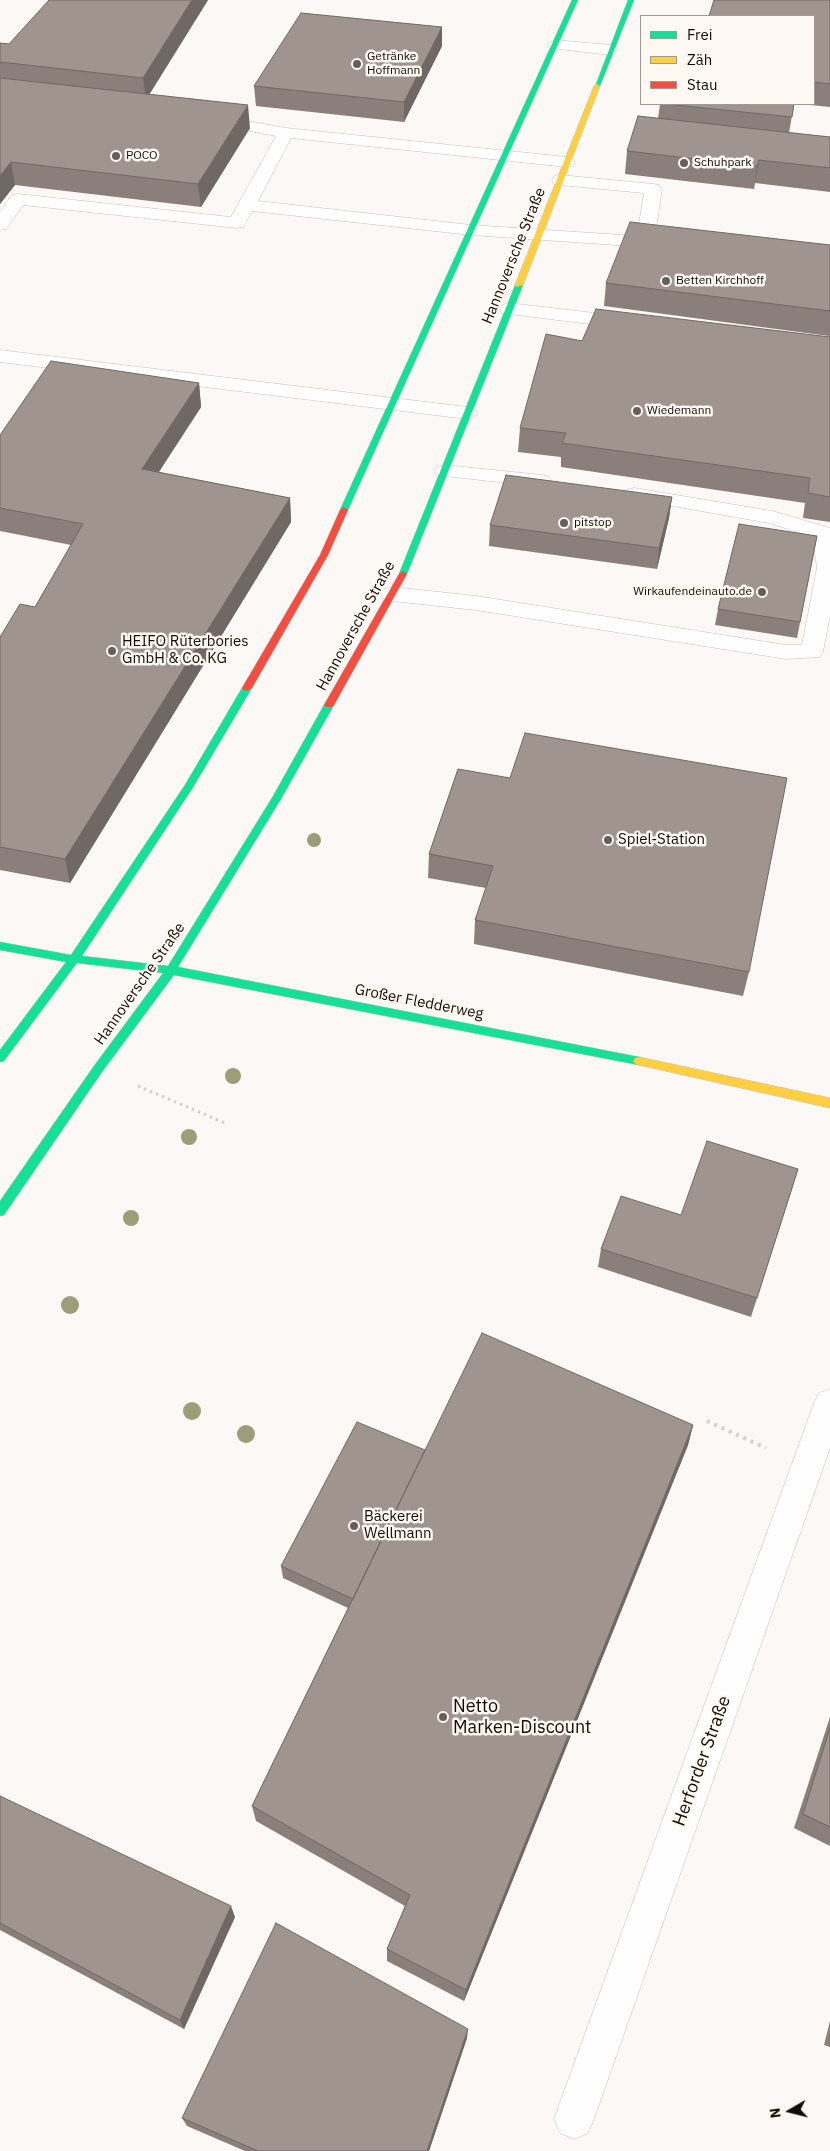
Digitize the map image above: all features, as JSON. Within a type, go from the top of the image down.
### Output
[{"type":"main road","points":[[0,1058],[74,959],[189,787],[324,555],[574,0]]},
{"type":"main road","name":"Hannoversche Straße","points":[[0,1211],[98,1069],[171,970],[276,799],[402,575],[541,234],[567,162],[632,0]]},
{"type":"main road","name":"Großer Fledderweg","points":[[0,946],[74,959],[171,970],[564,1045],[830,1103]]},
{"type":"street","points":[[555,45],[611,50]]},
{"type":"street","points":[[202,118],[286,133],[567,162]]},
{"type":"street","points":[[0,225],[18,199],[237,223],[286,133]]},
{"type":"street","points":[[247,205],[471,230],[644,242],[653,189],[560,180]]},
{"type":"street","points":[[509,309],[645,325]]},
{"type":"street","points":[[0,356],[467,413]]},
{"type":"street","points":[[444,470],[558,482]]},
{"type":"street","points":[[392,594],[476,602],[786,652],[812,652],[828,568],[822,533],[772,517],[616,490]]},
{"type":"street","name":"Herforder Straße","points":[[574,2119],[830,1402]]},
{"type":"path","points":[[98,1069],[225,1123]]},
{"type":"path","points":[[707,1421],[808,1466]]},
{"type":"building","points":[[49,0],[192,0],[143,78],[0,62],[0,43],[9,44]]},
{"type":"building","points":[[714,0],[830,0],[830,84],[815,82],[815,15],[709,15]]},
{"type":"building","name":"Getränke Hoffmann","points":[[301,13],[442,27],[404,102],[254,86]]},
{"type":"building","name":"POCO","points":[[0,78],[248,105],[198,184],[11,162],[0,176]]},
{"type":"building","points":[[675,105],[794,105],[792,117]]},
{"type":"building","points":[[638,116],[830,137],[830,168],[759,160],[757,166],[627,151]]},
{"type":"building","points":[[630,222],[830,245],[830,311],[606,283]]},
{"type":"building","points":[[596,309],[830,337],[830,497],[808,493],[810,478],[562,443],[566,433],[520,428],[546,334],[582,341]]},
{"type":"building","name":"HEIFO Rüterbories GmbH & Co. KG","points":[[51,361],[199,383],[142,469],[290,498],[65,859],[0,847],[0,637],[20,604],[35,607],[83,524],[0,508],[0,435]]},
{"type":"building","points":[[506,475],[672,497],[659,548],[490,525]]},
{"type":"building","points":[[739,524],[817,536],[800,622],[718,609]]},
{"type":"building","name":"Spiel-Station","points":[[525,733],[787,778],[749,972],[475,920],[493,866],[429,854],[458,769],[510,778]]},
{"type":"building","points":[[707,1141],[798,1169],[757,1298],[601,1249],[621,1196],[681,1215]]},
{"type":"building","name":"Netto Marken-Discount","points":[[482,1333],[693,1425],[466,1990],[387,1949],[410,1895],[252,1806]]},
{"type":"building","name":"Bäckerei Wellmann","points":[[357,1422],[425,1450],[353,1599],[281,1566]]},
{"type":"building","points":[[830,1728],[830,1827],[803,1814]]},
{"type":"building","points":[[0,1796],[231,1906],[180,2020],[0,1923]]},
{"type":"building","points":[[276,1923],[468,2029],[427,2151],[258,2151],[182,2118]]},
{"type":"traffic: fast","points":[[344,510],[575,0]]},
{"type":"traffic: fast","points":[[597,86],[631,0]]},
{"type":"traffic: fast","points":[[403,574],[519,285]]},
{"type":"traffic: fast","points":[[0,1058],[74,959],[189,787],[247,688]]},
{"type":"traffic: fast","points":[[0,1211],[98,1069],[171,970],[276,799],[329,705]]},
{"type":"traffic: fast","points":[[0,946],[74,959],[171,970],[639,1061]]},
{"type":"traffic: slow","points":[[519,285],[597,86]]},
{"type":"traffic: slow","points":[[639,1061],[830,1103]]},
{"type":"traffic: jam","points":[[247,688],[324,555],[344,510]]},
{"type":"traffic: jam","points":[[329,705],[403,574]]},
{"type":"place","name":"Getränke Hoffmann","points":[[357,64]]},
{"type":"place","name":"POCO","points":[[116,156]]},
{"type":"place","name":"Schuhpark","points":[[684,163]]},
{"type":"place","name":"Betten Kirchhoff","points":[[666,281]]},
{"type":"place","name":"Wiedemann","points":[[637,411]]},
{"type":"place","name":"pitstop","points":[[564,523]]},
{"type":"place","name":"Wirkaufendeinauto.de","points":[[762,592]]},
{"type":"place","name":"HEIFO Rüterbories GmbH & Co. KG","points":[[112,651]]},
{"type":"place","name":"Spiel-Station","points":[[608,840]]},
{"type":"place","name":"Bäckerei Wellmann","points":[[354,1526]]},
{"type":"place","name":"Netto Marken-Discount","points":[[443,1717]]}]
